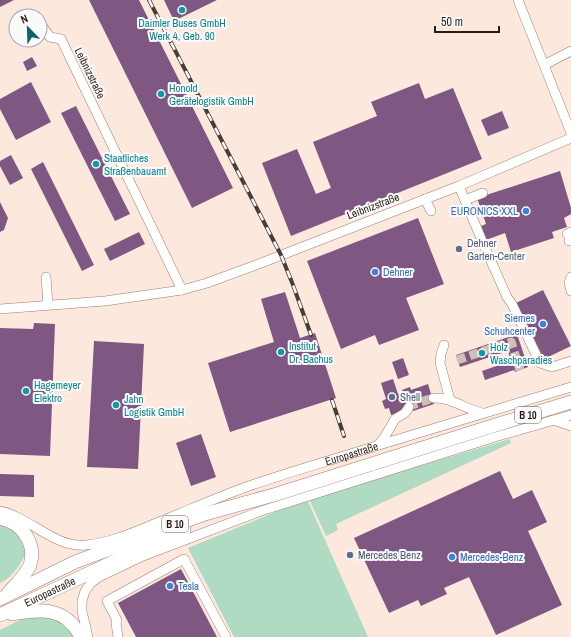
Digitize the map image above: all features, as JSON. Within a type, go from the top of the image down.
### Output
[{"type":"highway","name":"Europastraße","points":[[2,598],[75,562],[206,514],[277,494],[571,402]]},
{"type":"highway","name":"Europastraße","points":[[0,615],[160,540],[277,494]]},
{"type":"highway","points":[[0,518],[7,519],[20,526],[26,535],[32,554],[30,565],[25,574],[2,598]]},
{"type":"highway","name":"B 10","points":[[75,562],[136,531]]},
{"type":"highway","points":[[70,582],[144,556]]},
{"type":"highway","points":[[0,615],[44,610],[56,613],[68,620],[76,628],[81,637]]},
{"type":"street","points":[[518,0],[571,133]]},
{"type":"street","name":"Leibnizstraße","points":[[48,34],[50,37],[61,39],[182,290]]},
{"type":"street","points":[[544,64],[571,51]]},
{"type":"street","name":"Leibnizstraße","points":[[0,309],[105,301],[182,290],[256,265],[459,186],[571,138]]},
{"type":"street","points":[[459,186],[540,363],[552,367],[571,361]]},
{"type":"street","points":[[465,200],[482,193]]},
{"type":"street","points":[[425,199],[431,211]]},
{"type":"street","points":[[46,277],[48,305]]},
{"type":"street","points":[[571,277],[569,283],[571,291]]},
{"type":"street","points":[[444,344],[440,363],[450,400]]},
{"type":"street","name":"Europastraße","points":[[0,511],[10,513],[56,538],[70,543],[86,545],[111,540],[249,486],[482,413],[571,387]]},
{"type":"street","points":[[432,398],[450,400],[466,408],[482,413]]},
{"type":"street","points":[[377,446],[384,438],[395,419],[405,413],[409,407]]},
{"type":"street","points":[[88,637],[82,611],[82,601],[85,591],[91,583],[99,578],[144,556],[261,511],[571,415]]},
{"type":"street","points":[[553,420],[571,426]]},
{"type":"street","points":[[118,637],[117,620],[107,601],[184,560],[226,637]]},
{"type":"green space","points":[[510,439],[511,443],[336,524],[338,530],[326,536],[309,499]]},
{"type":"green space","points":[[307,499],[368,637],[234,637],[188,548]]},
{"type":"green space","points":[[0,522],[14,528],[27,550],[16,569],[9,577],[0,583]]},
{"type":"green space","points":[[50,616],[69,627],[75,637],[0,637],[0,630],[26,617]]},
{"type":"building","points":[[0,0],[14,0],[0,7]]},
{"type":"building","name":"Honold Gerätelogistik GmbH","points":[[89,0],[139,0],[233,188],[192,208]]},
{"type":"building","name":"Daimler Buses GmbH Werk 4, Geb. 90","points":[[164,0],[217,0],[174,21]]},
{"type":"building","points":[[32,57],[37,66],[27,71],[23,62]]},
{"type":"building","points":[[31,82],[51,122],[16,140],[0,109],[0,99]]},
{"type":"building","points":[[419,83],[425,99],[453,88],[482,159],[291,236],[262,163],[297,149],[316,194],[331,188],[313,142],[377,116],[371,102]]},
{"type":"building","name":"Staatliches Straßenbauamt","points":[[76,106],[130,214],[115,221],[61,113]]},
{"type":"building","points":[[502,111],[509,128],[488,136],[481,120]]},
{"type":"building","points":[[11,155],[23,178],[10,185],[0,166],[0,161]]},
{"type":"building","points":[[43,162],[94,265],[82,271],[31,169]]},
{"type":"building","name":"EURONICS XXL","points":[[560,171],[571,208],[571,214],[564,218],[567,227],[552,232],[554,238],[511,252],[505,233],[486,240],[481,226],[486,224],[477,198]]},
{"type":"building","points":[[0,202],[8,218],[4,230],[0,232]]},
{"type":"building","name":"Dehner","points":[[418,218],[444,284],[406,298],[419,330],[379,345],[375,335],[341,349],[307,261]]},
{"type":"building","points":[[139,232],[145,244],[110,261],[104,249]]},
{"type":"building","name":"Siemes Schuhcenter","points":[[543,290],[571,346],[544,359],[516,303]]},
{"type":"building","name":"Institut Dr. Bachus","points":[[285,292],[300,338],[315,333],[336,398],[230,432],[208,363],[274,342],[261,299]]},
{"type":"building","name":"Hagemeyer Elektro","points":[[34,323],[55,324],[50,456],[0,454],[0,328],[33,329]]},
{"type":"building","name":"Holz Waschparadies","points":[[517,334],[528,367],[485,380],[482,371],[511,361],[508,351],[460,367],[456,355]]},
{"type":"building","name":"Jahn Logistik GmbH","points":[[94,341],[144,344],[138,469],[87,467]]},
{"type":"building","points":[[403,358],[409,375],[398,379],[392,362]]},
{"type":"building","points":[[393,379],[398,394],[403,392],[402,390],[410,387],[411,390],[428,384],[434,404],[413,411],[412,407],[391,415],[389,408],[385,409],[382,401],[386,399],[381,383]]},
{"type":"building","points":[[201,434],[216,477],[191,486],[176,443]]},
{"type":"building","name":"Mercedes-Benz","points":[[500,471],[513,499],[532,490],[547,522],[528,531],[562,605],[496,635],[469,577],[444,588],[447,594],[421,606],[418,600],[389,613],[354,538]]},
{"type":"building","points":[[0,474],[34,475],[34,497],[0,496]]},
{"type":"building","name":"Tesla","points":[[181,569],[217,637],[136,637],[118,603]]},
{"type":"tunnel","points":[[457,360],[511,342],[520,370]]},
{"type":"tunnel","points":[[409,407],[433,398]]},
{"type":"railway","points":[[149,0],[281,255],[311,335]]},
{"type":"railway","points":[[332,400],[344,436]]},
{"type":"place","name":"Daimler Buses GmbH Werk 4, Geb. 90","points":[[182,10]]},
{"type":"place","name":"Honold Gerätelogistik GmbH","points":[[161,94]]},
{"type":"place","name":"Staatliches Straßenbauamt","points":[[96,164]]},
{"type":"place","name":"EURONICS XXL","points":[[526,211]]},
{"type":"place","name":"Dehner Garten-Center","points":[[459,249]]},
{"type":"place","name":"Dehner","points":[[375,272]]},
{"type":"place","name":"Siemes Schuhcenter","points":[[543,324]]},
{"type":"place","name":"Institut Dr. Bachus","points":[[281,352]]},
{"type":"place","name":"Holz Waschparadies","points":[[482,353]]},
{"type":"place","name":"Hagemeyer Elektro","points":[[26,391]]},
{"type":"place","name":"Shell","points":[[392,397]]},
{"type":"place","name":"Jahn Logistik GmbH","points":[[116,405]]},
{"type":"place","name":"Mercedes Benz","points":[[350,555]]},
{"type":"place","name":"Mercedes-Benz","points":[[452,557]]},
{"type":"place","name":"Tesla","points":[[170,586]]}]
